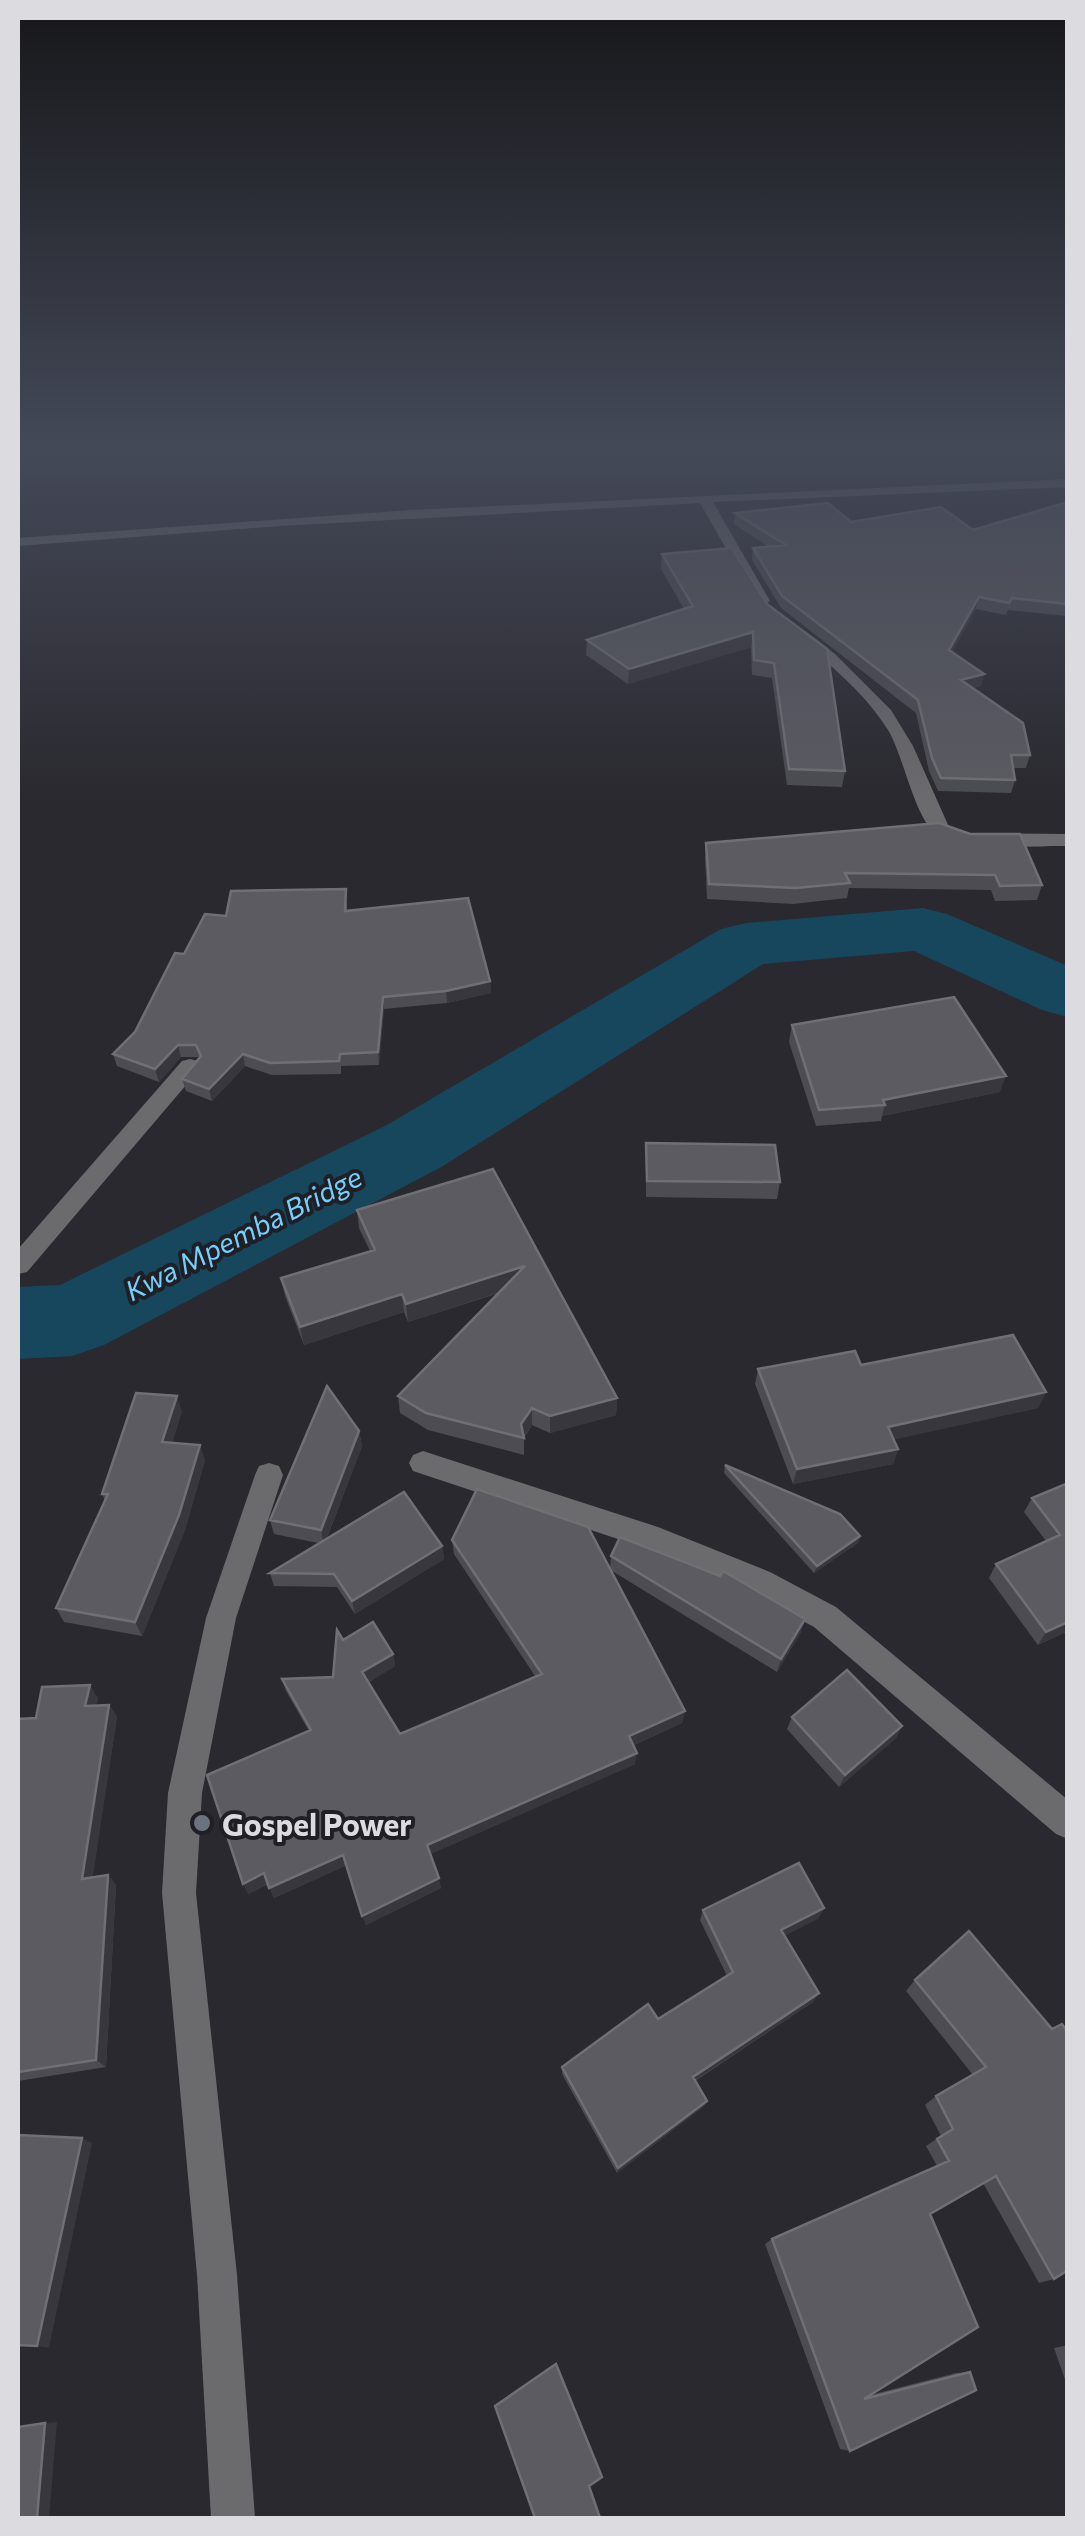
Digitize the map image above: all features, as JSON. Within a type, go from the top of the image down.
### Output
[{"type":"street","points":[[740,562],[756,591],[780,619],[826,652],[884,712],[905,745],[943,831],[966,839],[1068,840]]},
{"type":"street","points":[[18,1265],[190,1066]]},
{"type":"street","points":[[424,1463],[648,1536],[759,1582],[825,1616],[1068,1822]]},
{"type":"street","points":[[233,2518],[217,2275],[179,1892],[185,1793],[221,1618],[269,1475]]},
{"type":"building","points":[[667,562],[741,562],[767,604],[827,649],[845,771],[789,769],[774,663],[754,660],[753,632],[629,669],[587,640],[693,606]]},
{"type":"building","points":[[762,562],[1068,562],[1068,604],[1012,598],[1009,603],[979,597],[949,650],[984,674],[961,680],[1023,723],[1030,755],[1011,755],[1015,780],[941,778],[918,700],[782,596]]},
{"type":"building","points":[[939,823],[970,834],[1020,834],[1042,885],[1000,886],[995,875],[845,873],[850,883],[796,888],[709,884],[706,843]]},
{"type":"building","points":[[346,889],[345,911],[468,898],[490,981],[446,991],[383,997],[378,1052],[340,1054],[339,1061],[270,1063],[243,1054],[209,1089],[182,1079],[201,1056],[196,1045],[178,1045],[155,1069],[113,1054],[135,1032],[175,953],[184,954],[205,914],[226,916],[231,891]]},
{"type":"building","points":[[954,997],[1006,1076],[883,1100],[885,1105],[819,1110],[792,1025]]},
{"type":"building","points":[[646,1143],[775,1145],[780,1182],[647,1181]]},
{"type":"building","points":[[493,1169],[617,1398],[550,1416],[532,1408],[521,1424],[524,1438],[426,1413],[398,1396],[525,1266],[406,1304],[402,1294],[300,1327],[281,1278],[375,1250],[357,1210]]},
{"type":"building","points":[[1013,1335],[1046,1392],[888,1427],[898,1449],[797,1469],[758,1369],[855,1351],[861,1365]]},
{"type":"building","points":[[327,1386],[359,1431],[321,1530],[270,1520]]},
{"type":"building","points":[[136,1393],[177,1396],[162,1442],[200,1445],[179,1515],[135,1622],[56,1608],[108,1494],[102,1494]]},
{"type":"building","points":[[725,1465],[840,1514],[860,1536],[817,1566]]},
{"type":"building","points":[[1068,1483],[1068,1622],[1046,1632],[996,1564],[1060,1535],[1032,1498]]},
{"type":"building","points":[[477,1489],[588,1527],[685,1711],[629,1736],[637,1753],[427,1845],[439,1878],[362,1916],[343,1855],[269,1888],[264,1873],[243,1884],[207,1775],[311,1730],[282,1679],[333,1677],[337,1630],[343,1640],[373,1622],[393,1654],[362,1672],[400,1734],[542,1674],[452,1540]]},
{"type":"building","points":[[404,1492],[442,1546],[352,1601],[334,1574],[270,1573]]},
{"type":"building","points":[[620,1537],[720,1576],[723,1571],[805,1619],[781,1659],[611,1556]]},
{"type":"building","points":[[847,1670],[902,1726],[845,1775],[792,1717]]},
{"type":"building","points":[[90,1685],[85,1706],[109,1705],[82,1879],[108,1875],[96,2060],[18,2072],[18,1719],[36,1718],[42,1687]]},
{"type":"building","points":[[799,1863],[824,1908],[781,1930],[819,1993],[693,2077],[707,2101],[618,2168],[562,2067],[648,2004],[658,2019],[733,1972],[703,1910]]},
{"type":"building","points":[[969,1931],[1052,2029],[1062,2024],[1068,2033],[1068,2270],[1054,2279],[996,2176],[930,2214],[978,2327],[864,2399],[970,2372],[976,2390],[850,2451],[772,2239],[949,2161],[937,2139],[953,2129],[936,2096],[986,2067],[915,1980]]},
{"type":"building","points":[[18,2135],[82,2138],[37,2346],[18,2345]]},
{"type":"building","points":[[556,2364],[602,2477],[589,2486],[600,2518],[535,2518],[495,2406]]},
{"type":"building","points":[[45,2423],[37,2518],[18,2518],[18,2427]]},
{"type":"waterway","name":"Kwa Mpemba Bridge","points":[[18,1323],[72,1320],[414,1146],[746,944],[923,929],[1068,994]]},
{"type":"place","name":"Gospel Power","points":[[202,1823]]}]
